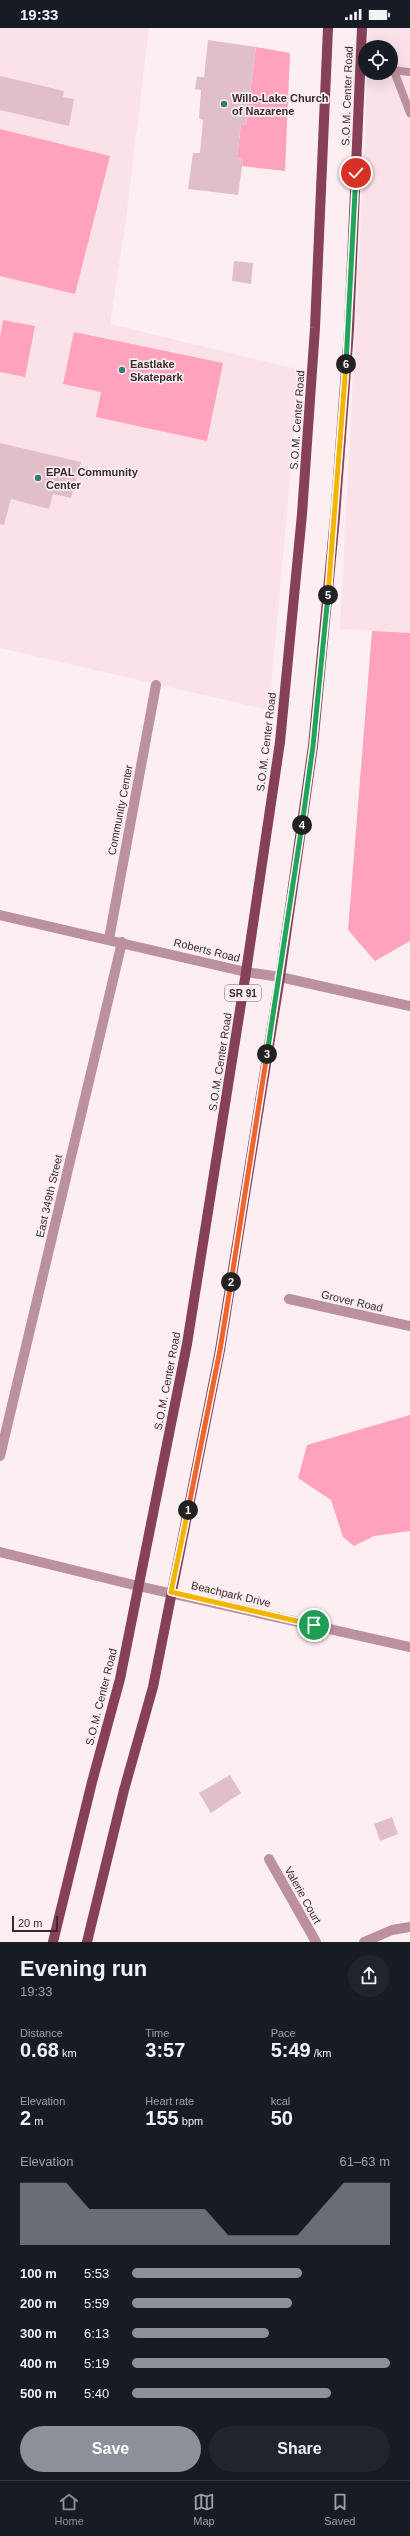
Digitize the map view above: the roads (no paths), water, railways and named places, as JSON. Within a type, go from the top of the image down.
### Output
[{"type":"main road","name":"S.O.M. Center Road","points":[[53,1942],[92,1782],[120,1679],[187,1344],[246,972],[280,742],[302,514],[315,328],[328,28]]},
{"type":"main road","name":"S.O.M. Center Road","points":[[362,28],[362,40]]},
{"type":"main road","name":"S.O.M. Center Road","points":[[87,1942],[124,1790],[153,1687],[220,1350],[280,977],[313,746],[334,525],[349,330],[362,80]]},
{"type":"street","name":"Community Center","points":[[109,939],[156,685]]},
{"type":"street","name":"Roberts Road","points":[[0,915],[122,942],[246,972],[280,977],[410,1006]]},
{"type":"street","name":"East 349th Street","points":[[0,1456],[122,942]]},
{"type":"street","name":"Grover Road","points":[[289,1299],[410,1326]]},
{"type":"street","name":"Beachpark Drive","points":[[0,1552],[138,1586],[171,1592],[410,1647]]},
{"type":"street","name":"Valerie Court","points":[[269,1859],[316,1942]]},
{"type":"street","points":[[364,1942],[392,1930],[410,1927]]},
{"type":"lane","points":[[398,71],[410,72]]},
{"type":"lane","points":[[397,80],[410,113]]},
{"type":"place","name":"Willo-Lake Church of Nazarene","points":[[224,104]]},
{"type":"place","name":"Eastlake Skatepark","points":[[122,370]]},
{"type":"place","name":"EPAL Community Center","points":[[38,478]]}]
